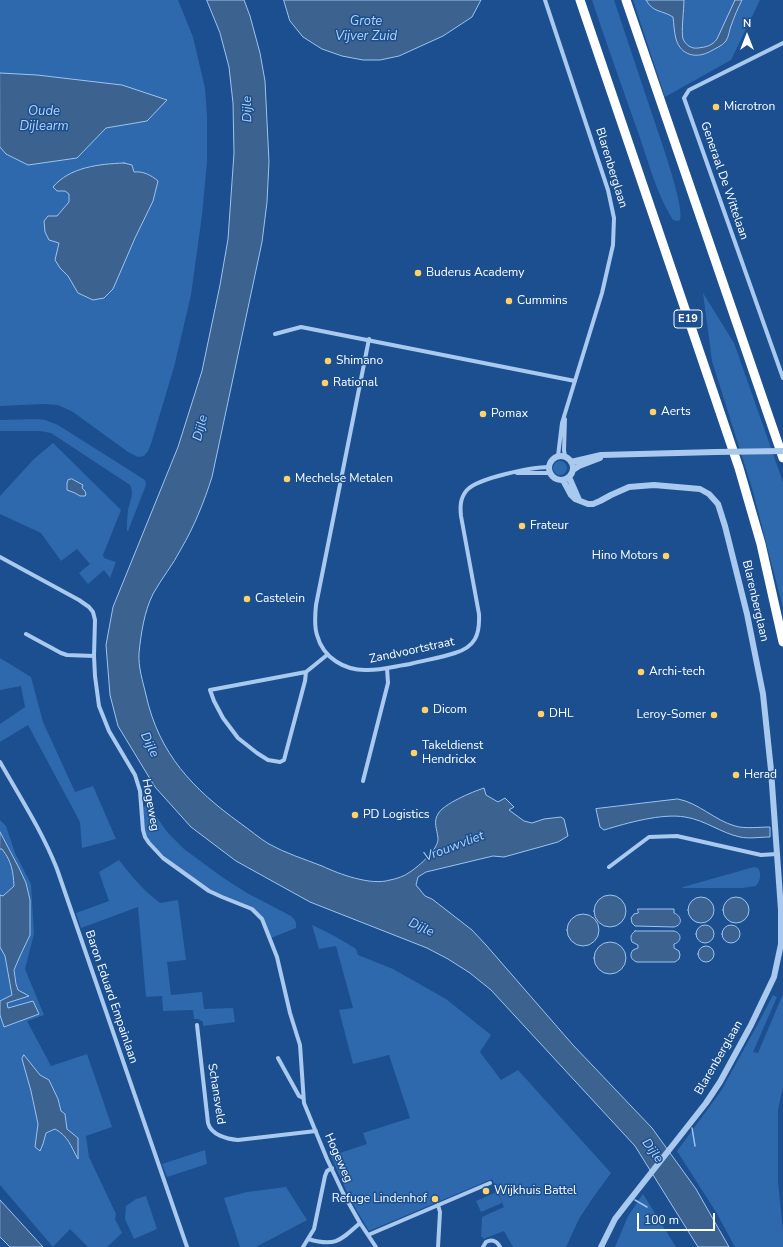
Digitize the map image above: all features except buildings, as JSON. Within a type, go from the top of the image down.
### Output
[{"type":"highway","name":"E19","points":[[580,0],[739,468],[761,544],[783,642]]},
{"type":"highway","points":[[626,0],[783,458]]},
{"type":"street","name":"Blarenberglaan","points":[[545,0],[608,190],[614,218],[613,245],[608,269],[602,294],[562,423],[558,456]]},
{"type":"street","name":"Generaal De Wittelaan","points":[[783,43],[689,90],[684,98],[783,378]]},
{"type":"street","points":[[275,334],[301,326],[575,381]]},
{"type":"street","name":"Zandvoortstraat","points":[[369,339],[360,378],[316,605],[316,635],[327,655],[337,663],[348,668],[366,671],[387,668],[455,654],[466,648],[475,640],[480,625],[461,516],[460,505],[463,496],[473,485],[490,478],[515,473],[549,470]]},
{"type":"street","name":"Blarenberglaan","points":[[565,415],[565,457]]},
{"type":"street","points":[[571,462],[601,455],[783,451]]},
{"type":"street","points":[[573,470],[571,462],[565,457],[558,456],[552,460],[549,470],[551,476],[556,480],[566,479],[573,470],[579,466],[613,455]]},
{"type":"street","name":"Blarenberglaan","points":[[566,479],[571,495],[575,499],[588,504],[593,504],[620,490],[630,487],[654,485],[700,489],[709,494],[718,504],[726,526],[742,589],[762,694],[771,770],[781,910],[782,935],[774,977],[751,1025],[720,1082],[706,1103],[615,1219],[601,1247]]},
{"type":"street","name":"Hogeweg","points":[[0,557],[79,600],[93,612],[95,620],[95,676],[100,706],[109,732],[135,775],[140,791],[143,830],[148,843],[168,862],[209,891],[247,906],[262,919],[277,957],[290,1013],[300,1045],[303,1098],[343,1193],[376,1247]]},
{"type":"street","points":[[26,634],[67,655],[94,656]]},
{"type":"street","points":[[306,672],[305,682],[284,760],[280,762],[268,760],[238,738],[223,718],[210,690],[306,672],[327,655]]},
{"type":"street","points":[[363,781],[388,683],[387,668]]},
{"type":"street","name":"Baron Eduard Empainlaan","points":[[0,762],[42,836],[54,863],[187,1247]]},
{"type":"street","points":[[609,867],[649,838],[677,836],[762,855],[777,854]]},
{"type":"street","name":"Schansveld","points":[[197,1025],[208,1123],[211,1130],[238,1140],[316,1131]]},
{"type":"street","name":"Hogeweg","points":[[278,1058],[299,1096],[303,1098]]},
{"type":"street","points":[[303,1247],[314,1229],[325,1176],[327,1171],[332,1168]]},
{"type":"street","points":[[368,1235],[490,1183]]},
{"type":"street","points":[[438,1205],[440,1212],[438,1247]]},
{"type":"street","points":[[308,1239],[324,1245],[331,1244],[345,1238],[360,1223]]},
{"type":"street","points":[[483,1247],[486,1242],[492,1240],[496,1241],[500,1247]]},
{"type":"shaded area","points":[[0,0],[178,0],[193,37],[205,88],[207,116],[207,162],[202,215],[191,295],[174,367],[151,444],[144,456],[138,457],[128,452],[73,412],[58,405],[44,404],[0,406]]},
{"type":"shaded area","points":[[592,0],[614,0],[674,181],[681,212],[680,220],[673,220],[658,190]]},
{"type":"shaded area","points":[[633,0],[760,0],[731,60],[665,97]]},
{"type":"shaded area","points":[[703,293],[734,343],[783,482],[783,608],[752,488],[712,361]]},
{"type":"shaded area","points":[[0,420],[45,420],[58,425],[145,480],[146,485],[128,531],[128,513],[132,495],[130,485],[51,433],[40,431],[0,431]]},
{"type":"shaded area","points":[[53,443],[121,510],[103,555],[104,558],[116,562],[110,578],[104,570],[88,584],[79,573],[90,564],[77,549],[61,561],[41,533],[0,514],[0,496],[34,459]]},
{"type":"shaded area","points":[[557,461],[563,461],[567,465],[567,471],[563,475],[557,475],[553,471],[553,465]]},
{"type":"shaded area","points":[[0,658],[31,677],[43,722],[75,792],[93,786],[116,839],[82,848],[80,822],[28,725],[0,742],[0,724],[25,707],[21,686],[0,690]]},
{"type":"shaded area","points":[[148,805],[168,833],[184,849],[247,893],[291,916],[295,921],[296,928],[271,938],[262,917],[254,909],[215,893],[169,860],[146,836],[143,807]]},
{"type":"shaded area","points":[[0,820],[6,826],[15,853],[31,884],[34,934],[25,969],[44,1015],[27,1021],[51,1066],[87,1054],[112,1127],[86,1136],[89,1157],[116,1214],[115,1219],[122,1233],[107,1247],[88,1247],[70,1229],[53,1247],[0,1185],[0,1015],[4,1027],[39,1014],[8,1008],[7,1003],[28,996],[18,990],[14,970],[30,935],[30,900],[26,883],[0,832]],"holes":[[[24,1055],[40,1075],[49,1080],[58,1099],[61,1111],[65,1114],[67,1129],[78,1138],[70,1144],[68,1139],[55,1129],[46,1133],[43,1144],[35,1147],[38,1124]]]},
{"type":"shaded area","points":[[0,849],[2,849],[10,862],[14,886],[3,896],[0,895]]},
{"type":"shaded area","points":[[119,860],[138,883],[160,903],[178,900],[186,960],[167,962],[171,995],[202,992],[204,1009],[233,1008],[235,1022],[203,1026],[203,1022],[198,1019],[194,1019],[193,1010],[163,1011],[162,996],[146,997],[138,907],[81,928],[76,913],[109,901],[99,872]]},
{"type":"shaded area","points":[[754,867],[758,868],[760,873],[756,886],[742,888],[682,888],[683,887]]},
{"type":"shaded area","points":[[312,925],[335,936],[356,949],[358,955],[393,969],[446,999],[491,1035],[480,1052],[501,1080],[518,1070],[611,1173],[579,1219],[566,1247],[513,1247],[504,1231],[483,1239],[483,1237],[481,1237],[482,1217],[504,1207],[492,1179],[369,1231],[350,1199],[331,1156],[367,1144],[363,1133],[410,1118],[389,1055],[353,1064],[339,1010],[353,1008],[336,946],[319,949]]},
{"type":"shaded area","points":[[0,947],[5,956],[12,995],[0,1001]]},
{"type":"shaded area","points":[[783,994],[783,1087],[778,1110],[778,1182],[783,1231],[783,1247],[735,1247],[716,1212],[677,1151],[721,1091],[773,995],[777,997],[753,1052],[758,1053]]},
{"type":"shaded area","points":[[205,1150],[207,1164],[167,1177],[162,1164]]},
{"type":"shaded area","points":[[286,1187],[307,1220],[256,1247],[240,1247],[224,1198],[247,1192]]},
{"type":"shaded area","points":[[497,1192],[502,1203],[481,1212],[476,1201]]},
{"type":"shaded area","points":[[643,1194],[676,1247],[615,1247],[628,1216]]},
{"type":"shaded area","points":[[146,1196],[157,1229],[134,1239],[125,1219],[126,1206],[136,1199]]},
{"type":"water","points":[[207,0],[244,0],[250,16],[260,53],[265,81],[269,162],[267,202],[262,242],[212,477],[202,505],[186,541],[153,594],[143,623],[139,653],[140,669],[152,716],[169,752],[180,768],[207,797],[269,844],[346,876],[365,880],[382,881],[392,880],[408,873],[423,862],[435,847],[438,838],[436,820],[441,810],[458,799],[484,788],[486,795],[498,802],[505,798],[514,807],[509,810],[524,821],[532,823],[544,819],[561,817],[564,819],[568,836],[558,842],[504,857],[493,856],[426,872],[418,877],[416,885],[425,896],[432,899],[472,930],[573,1045],[652,1128],[696,1189],[729,1247],[698,1247],[635,1146],[491,990],[470,973],[427,948],[310,902],[236,861],[191,827],[155,787],[118,726],[110,695],[106,645],[113,607],[178,447],[202,371],[228,239],[234,153],[233,103],[229,67],[220,33]]},
{"type":"water","name":"Grote Vijver Zuid","points":[[284,0],[481,0],[472,17],[443,36],[399,56],[380,60],[363,60],[342,56],[322,49],[303,37],[290,21]]},
{"type":"water","points":[[646,0],[684,0],[682,36],[689,46],[695,48],[709,46],[717,39],[735,0],[742,0],[733,19],[726,41],[721,46],[706,53],[695,55],[686,52],[678,45],[675,36],[673,17],[655,9]]},
{"type":"water","name":"Oude Dijlearm","points":[[0,73],[37,75],[122,85],[167,100],[147,121],[106,128],[77,158],[28,165],[6,154],[0,147]]},
{"type":"water","points":[[124,163],[132,165],[134,172],[147,174],[158,181],[153,201],[113,289],[104,298],[93,300],[78,293],[68,276],[55,260],[59,243],[49,240],[45,232],[44,221],[48,216],[57,216],[69,202],[69,194],[65,191],[57,191],[53,187],[60,180],[76,171],[86,168],[105,164]]},
{"type":"water","points":[[72,479],[83,485],[82,488],[85,491],[85,496],[80,496],[67,490],[68,480]]},
{"type":"water","points":[[678,799],[693,804],[720,820],[735,826],[747,828],[770,827],[770,837],[740,837],[726,833],[699,821],[676,816],[644,819],[604,830],[600,827],[596,809]]},
{"type":"water","points":[[0,832],[26,883],[30,900],[30,935],[14,970],[18,990],[29,996],[7,1003],[8,1008],[33,1001],[39,1014],[4,1027],[0,1015],[0,1001],[12,995],[5,956],[0,947],[0,895],[3,896],[14,886],[10,862],[2,849],[0,849]]},
{"type":"water","points":[[610,895],[621,900],[626,911],[621,922],[610,927],[599,922],[594,911],[599,900]]},
{"type":"water","points":[[701,897],[710,901],[714,910],[710,919],[701,923],[692,919],[688,910],[692,901]]},
{"type":"water","points":[[736,897],[745,901],[749,910],[745,919],[736,923],[727,919],[723,910],[727,901]]},
{"type":"water","points":[[638,909],[674,909],[674,913],[680,918],[680,922],[674,927],[635,926],[632,923],[631,918],[634,914],[638,913]]},
{"type":"water","points":[[583,914],[594,919],[599,930],[594,941],[583,946],[572,941],[567,930],[572,919]]},
{"type":"water","points":[[705,925],[711,928],[714,934],[711,940],[705,943],[699,940],[696,934],[699,928]]},
{"type":"water","points":[[731,925],[737,928],[740,934],[737,940],[731,943],[725,940],[722,934],[725,928]]},
{"type":"water","points":[[635,931],[677,932],[680,935],[680,940],[674,944],[674,948],[679,951],[679,959],[675,962],[635,961],[632,959],[631,955],[633,950],[638,948],[638,945],[632,942],[631,939],[632,934]]},
{"type":"water","points":[[610,942],[621,947],[626,958],[621,969],[610,974],[599,969],[594,958],[599,947]]},
{"type":"water","points":[[703,946],[709,946],[714,951],[712,960],[709,962],[703,962],[698,957],[698,951]]},
{"type":"water","points":[[24,1055],[40,1075],[49,1080],[58,1099],[61,1111],[65,1114],[67,1129],[78,1138],[78,1159],[66,1138],[55,1129],[46,1133],[40,1151],[35,1147],[38,1124],[22,1059]]},
{"type":"water","points":[[0,1200],[43,1247],[10,1247],[0,1237]]},
{"type":"waterway","points":[[692,1128],[695,1146]]},
{"type":"waterway","points":[[635,1200],[647,1207]]},
{"type":"place","name":"Microtron","points":[[716,107]]},
{"type":"place","name":"Buderus Academy","points":[[418,273]]},
{"type":"place","name":"Cummins","points":[[509,301]]},
{"type":"place","name":"Shimano","points":[[328,361]]},
{"type":"place","name":"Rational","points":[[325,383]]},
{"type":"place","name":"Aerts","points":[[653,412]]},
{"type":"place","name":"Pomax","points":[[483,414]]},
{"type":"place","name":"Mechelse Metalen","points":[[287,479]]},
{"type":"place","name":"Frateur","points":[[522,526]]},
{"type":"place","name":"Hino Motors","points":[[666,556]]},
{"type":"place","name":"Castelein","points":[[247,599]]},
{"type":"place","name":"Archi-tech","points":[[641,672]]},
{"type":"place","name":"Dicom","points":[[425,710]]},
{"type":"place","name":"DHL","points":[[541,714]]},
{"type":"place","name":"Leroy-Somer","points":[[714,715]]},
{"type":"place","name":"Takeldienst Hendrickx","points":[[414,753]]},
{"type":"place","name":"Herad","points":[[736,775]]},
{"type":"place","name":"PD Logistics","points":[[355,815]]},
{"type":"place","name":"Wijkhuis Battel","points":[[486,1191]]},
{"type":"place","name":"Refuge Lindenhof","points":[[435,1199]]},
{"type":"water label","name":"Dijle","points":[[248,109]]},
{"type":"water label","name":"Dijle","points":[[201,428]]},
{"type":"water label","name":"Dijle","points":[[149,745]]},
{"type":"water label","name":"Vrouwvliet","points":[[454,847]]},
{"type":"water label","name":"Dijle","points":[[421,928]]},
{"type":"water label","name":"Dijle","points":[[652,1151]]}]
